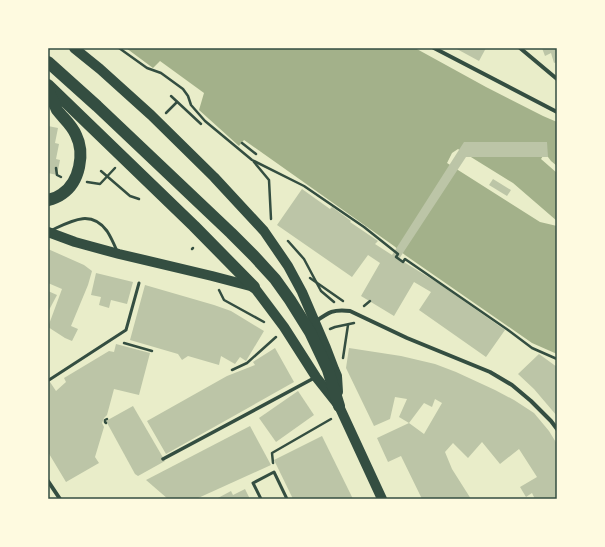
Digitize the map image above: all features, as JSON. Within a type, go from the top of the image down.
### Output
[{"type":"highway","points":[[48,62],[137,143],[254,256],[275,280],[290,300],[310,322],[328,370],[340,409]]},
{"type":"highway","points":[[48,85],[194,226],[254,287]]},
{"type":"highway","points":[[48,90],[58,110],[76,134],[79,142],[81,161],[71,186],[63,194],[48,200]]},
{"type":"main road","points":[[74,48],[100,69],[161,125],[214,177],[264,231],[288,266],[302,292],[310,322]]},
{"type":"main road","points":[[48,231],[75,242],[119,254],[254,287],[284,327],[316,377],[340,409],[382,499]]},
{"type":"street","points":[[434,48],[557,112]]},
{"type":"street","points":[[520,48],[557,79]]},
{"type":"street","points":[[310,322],[334,310],[350,311],[360,315],[407,338],[490,372],[512,385],[531,401],[551,421],[557,430]]},
{"type":"street","points":[[163,459],[316,377]]},
{"type":"street","points":[[48,481],[60,499]]},
{"type":"lane","points":[[48,231],[77,219],[92,219],[99,223],[107,231],[119,254]]},
{"type":"lane","points":[[49,380],[126,330],[139,283]]},
{"type":"lane","points":[[261,499],[253,483],[274,472],[287,499]]},
{"type":"path","points":[[119,48],[147,68],[161,73],[183,89],[188,96],[191,105],[205,121],[252,160],[270,180],[270,217],[272,223]]},
{"type":"path","points":[[171,96],[201,124]]},
{"type":"path","points":[[242,142],[256,154]]},
{"type":"path","points":[[252,160],[304,186],[364,227],[398,254],[396,257],[403,262],[406,258],[532,348],[557,359]]},
{"type":"path","points":[[101,171],[130,196],[139,199]]},
{"type":"path","points":[[286,238],[304,259],[321,291],[341,310]]},
{"type":"path","points":[[316,283],[349,305],[360,315]]},
{"type":"path","points":[[218,288],[224,300],[266,323]]},
{"type":"path","points":[[364,306],[370,301]]},
{"type":"path","points":[[325,332],[335,327],[356,322]]},
{"type":"path","points":[[343,359],[348,325]]},
{"type":"path","points":[[232,370],[247,363],[276,337],[274,332]]},
{"type":"path","points":[[117,336],[121,342],[152,351]]},
{"type":"path","points":[[272,453],[340,409]]},
{"type":"path","points":[[106,423],[105,420],[107,419]]},
{"type":"shaded area","points":[[126,48],[415,48],[486,87],[557,122],[557,166],[545,153],[541,159],[557,173],[557,221],[513,183],[458,149],[452,153],[447,163],[540,222],[557,226],[557,354],[532,343],[405,255],[244,140],[239,146],[199,110],[204,93],[160,61],[153,68]]},
{"type":"building","points":[[455,48],[486,48],[479,61]]},
{"type":"building","points":[[542,48],[557,48],[557,62],[554,63],[551,53],[545,56]]},
{"type":"building","points":[[48,126],[58,128],[55,143],[59,144],[56,159],[60,160],[57,175],[48,173]]},
{"type":"building","points":[[464,142],[547,142],[548,157],[466,157],[399,259],[438,283],[505,330],[486,357],[419,310],[431,292],[414,282],[394,316],[361,296],[380,263],[368,255],[352,277],[277,225],[302,189],[330,209],[332,207],[351,221],[350,222],[378,241],[375,244],[392,255]]},
{"type":"building","points":[[493,179],[511,190],[507,196],[489,185]]},
{"type":"building","points":[[48,249],[84,265],[92,271],[88,285],[71,326],[78,329],[72,341],[48,327],[62,289],[48,283]]},
{"type":"building","points":[[96,273],[133,282],[127,304],[111,300],[109,308],[99,305],[101,297],[91,295]]},
{"type":"building","points":[[145,285],[231,311],[264,331],[246,361],[240,357],[235,364],[221,356],[219,365],[188,356],[182,360],[178,354],[130,340]]},
{"type":"building","points":[[48,291],[57,295],[48,312]]},
{"type":"building","points":[[116,344],[150,353],[139,395],[114,389],[107,415],[102,423],[104,427],[95,457],[99,463],[66,482],[48,452],[48,379],[56,391],[66,382],[64,378],[109,351],[114,352]]},
{"type":"building","points":[[275,348],[294,382],[166,454],[147,421],[227,376],[255,365],[253,362]]},
{"type":"building","points":[[349,348],[401,356],[435,364],[495,390],[534,413],[549,431],[557,444],[557,499],[535,499],[532,493],[526,497],[520,487],[537,477],[519,449],[500,464],[482,442],[468,458],[453,443],[445,452],[452,469],[471,499],[422,499],[401,456],[388,462],[377,438],[409,423],[399,417],[407,399],[395,397],[390,419],[374,426],[346,368]],"holes":[[[435,399],[442,403],[424,434],[409,423],[424,403],[432,407]]]},
{"type":"building","points":[[539,354],[557,367],[557,416],[534,389],[518,374]]},
{"type":"building","points":[[298,391],[314,415],[276,442],[259,418]]},
{"type":"building","points":[[133,406],[165,461],[138,476],[135,474],[106,421]]},
{"type":"building","points":[[250,426],[271,465],[196,499],[168,499],[146,480]]},
{"type":"building","points":[[322,436],[353,499],[293,499],[274,460]]},
{"type":"building","points":[[245,489],[250,499],[216,499],[231,491],[233,495]]}]
